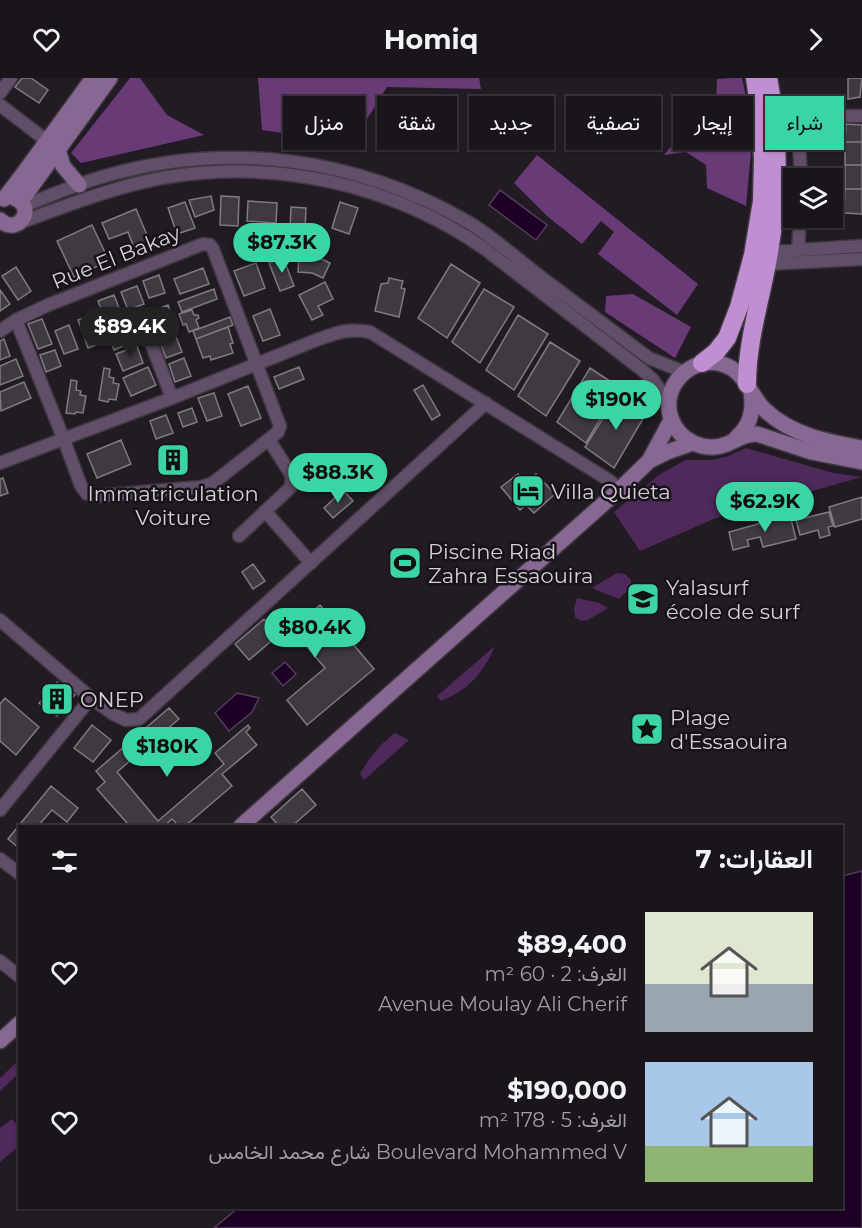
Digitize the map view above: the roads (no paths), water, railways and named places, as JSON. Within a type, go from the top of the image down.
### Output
[{"type":"highway","points":[[702,363],[716,352],[727,338],[739,307],[753,255],[762,201],[763,158],[755,78]]},
{"type":"highway","points":[[749,388],[747,364],[775,215],[777,160],[768,78]]},
{"type":"street","points":[[0,93],[11,78]]},
{"type":"street","points":[[0,239],[11,223],[24,217],[23,203],[53,145],[93,78]]},
{"type":"street","points":[[2,201],[110,78]]},
{"type":"street","points":[[0,105],[53,145],[63,166],[79,184]]},
{"type":"street","points":[[800,168],[798,126],[800,119],[810,116],[862,116]]},
{"type":"street","points":[[2,201],[13,197],[23,203],[105,176],[184,160],[240,157],[288,160],[331,167],[405,191],[469,223],[649,358],[684,372]]},
{"type":"street","points":[[11,223],[109,191],[185,174],[240,171],[287,173],[360,189],[402,203],[477,243],[641,369],[653,380],[669,403]]},
{"type":"street","points":[[798,250],[799,228]]},
{"type":"street","name":"Rue El Bakay","points":[[0,331],[16,320],[48,305],[203,243],[210,245],[280,426],[278,432],[268,440]]},
{"type":"street","points":[[768,258],[798,250],[862,246]]},
{"type":"street","points":[[768,258],[862,260]]},
{"type":"street","points":[[16,320],[81,486],[87,494],[96,496],[201,487],[213,483],[268,440],[292,476],[291,487],[239,536]]},
{"type":"street","points":[[145,327],[172,398]]},
{"type":"street","points":[[0,463],[341,332],[356,329],[370,332],[620,489]]},
{"type":"street","points":[[862,448],[831,442],[791,428],[774,418],[763,408],[741,375],[723,364],[702,363],[693,367],[684,372],[670,392],[671,420],[676,429],[693,443],[710,447],[727,444],[748,434],[757,434],[811,452],[862,462]]},
{"type":"street","points":[[735,440],[749,423],[752,413],[753,402],[749,388]]},
{"type":"street","points":[[0,620],[112,714],[126,720],[139,719],[486,403]]},
{"type":"street","points":[[649,461],[671,420]]},
{"type":"street","points":[[242,825],[649,461],[693,443]]},
{"type":"street","points":[[266,511],[311,563]]},
{"type":"street","points":[[0,810],[91,698]]},
{"type":"street","points":[[0,859],[18,872]]},
{"type":"street","points":[[0,961],[18,975]]},
{"type":"street","points":[[0,1041],[18,1025]]},
{"type":"place","name":"Immatriculation Voiture","points":[[173,460]]},
{"type":"place","name":"Villa Quieta","points":[[528,491]]},
{"type":"place","name":"Piscine Riad Zahra Essaouira","points":[[405,563]]},
{"type":"place","name":"Yalasurf école de surf","points":[[643,599]]},
{"type":"place","name":"ONEP","points":[[57,699]]},
{"type":"place","name":"Plage d'Essaouira","points":[[647,729]]}]
